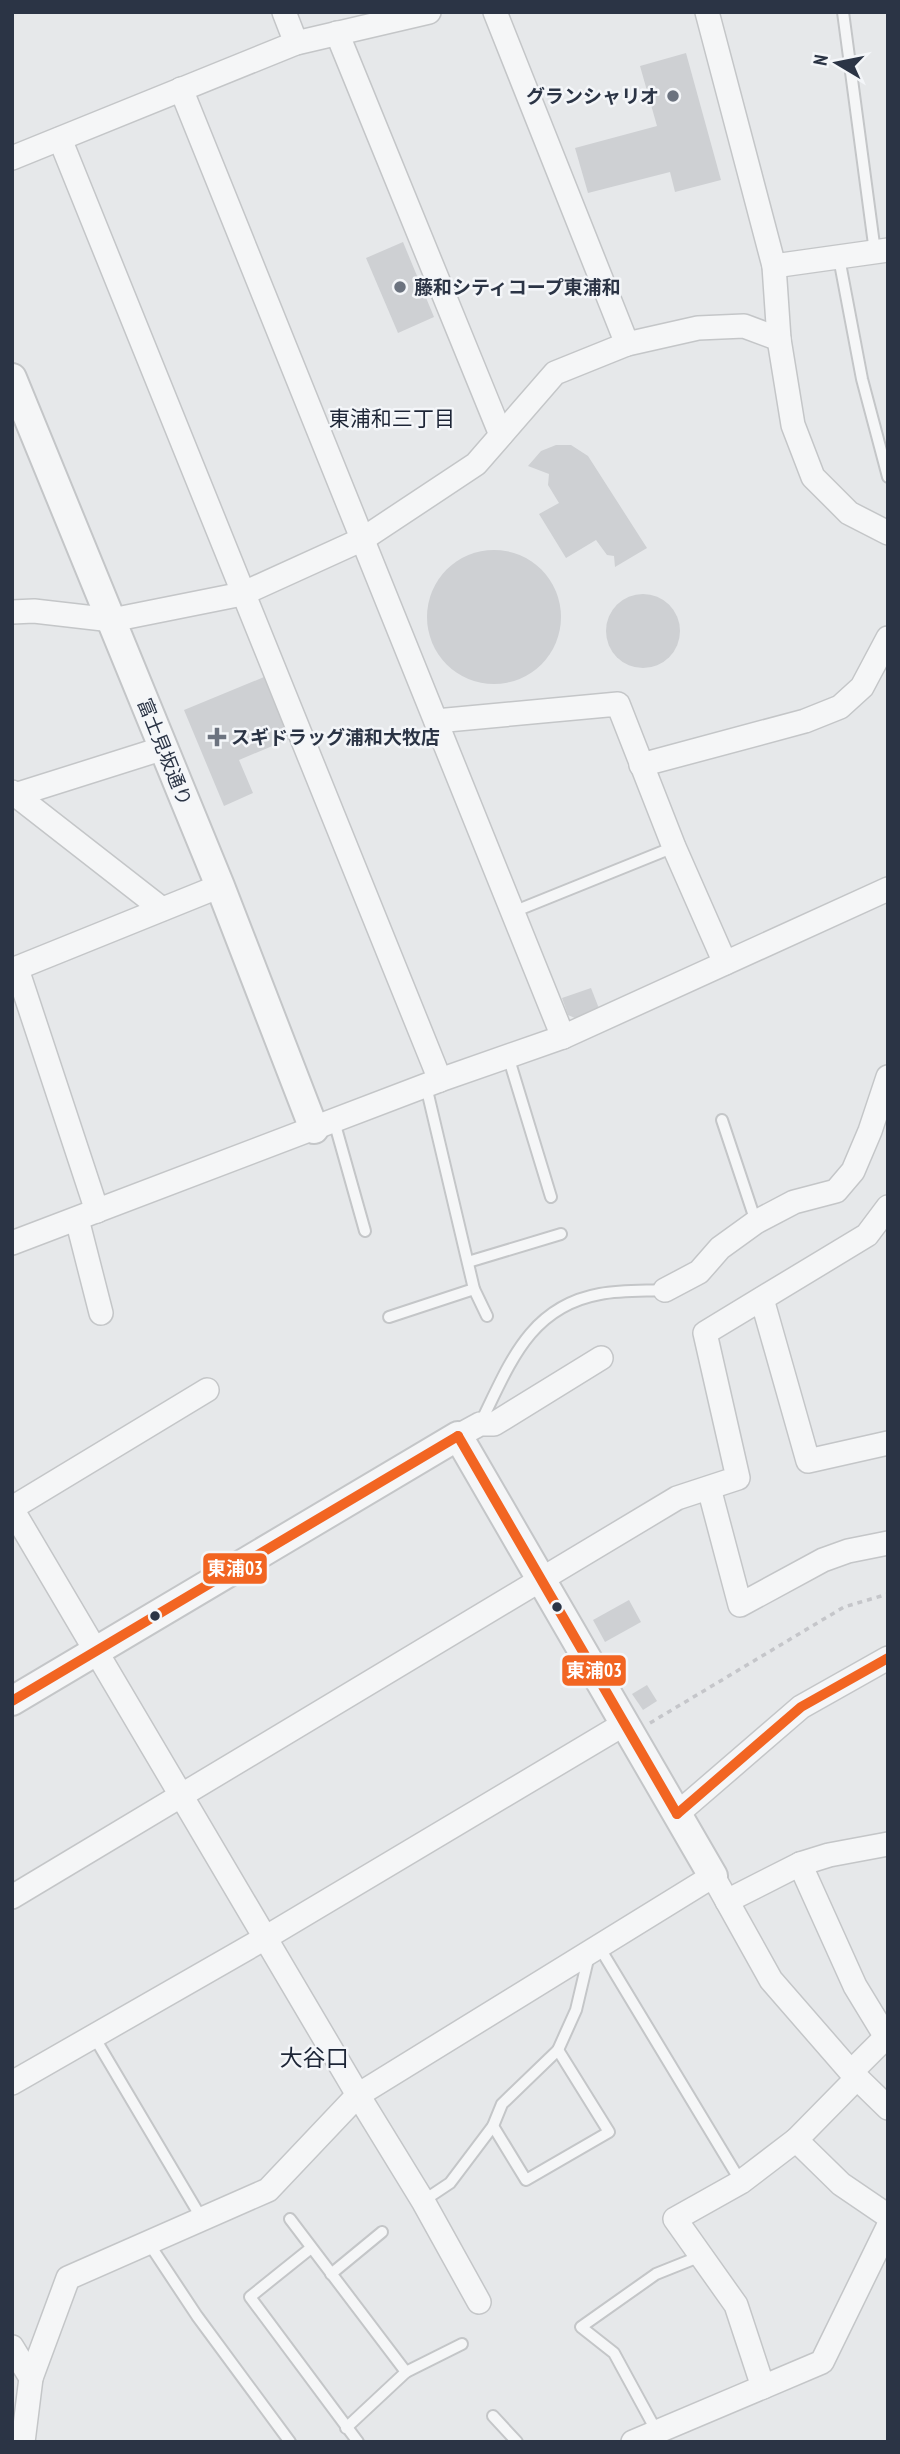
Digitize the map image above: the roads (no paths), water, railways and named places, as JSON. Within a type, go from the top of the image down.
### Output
[{"type":"street","points":[[284,12],[296,43]]},
{"type":"street","points":[[12,158],[296,43],[429,12]]},
{"type":"street","points":[[495,12],[627,344]]},
{"type":"street","points":[[707,12],[774,266],[779,339],[793,425],[813,477],[849,513],[888,533]]},
{"type":"street","points":[[337,33],[501,435]]},
{"type":"street","points":[[181,89],[563,1037]]},
{"type":"street","points":[[60,139],[433,1083]]},
{"type":"street","points":[[774,266],[881,251]]},
{"type":"street","points":[[12,612],[34,611],[111,620],[242,594],[363,539],[476,464],[555,373],[627,344],[698,328],[744,326],[779,339]]},
{"type":"street","name":"富士見坂通り","points":[[12,378],[220,886],[324,1125]]},
{"type":"street","points":[[641,765],[805,721],[841,707],[862,687],[888,638]]},
{"type":"street","points":[[436,721],[618,704],[674,847],[725,963]]},
{"type":"street","points":[[13,794],[164,748]]},
{"type":"street","points":[[13,794],[162,909]]},
{"type":"street","points":[[101,1313],[87,1215],[15,970],[220,886]]},
{"type":"street","points":[[12,1243],[433,1083],[563,1037],[888,889]]},
{"type":"street","points":[[665,1290],[699,1272],[720,1248],[756,1222],[794,1202],[836,1191],[853,1171],[888,1077]]},
{"type":"street","points":[[12,1897],[183,1797],[677,1498],[738,1479],[705,1333],[867,1235],[888,1207]]},
{"type":"street","points":[[762,1299],[808,1461],[888,1443]]},
{"type":"street","points":[[12,1701],[469,1430],[494,1424],[601,1358]]},
{"type":"street","points":[[207,1391],[12,1508],[423,2201],[479,2302]]},
{"type":"street","points":[[469,1430],[541,1580],[771,1980],[854,2075],[888,2108]]},
{"type":"street","points":[[709,1488],[740,1605],[823,1560],[848,1551],[888,1543]]},
{"type":"street","points":[[677,1814],[801,1707],[888,1658]]},
{"type":"street","points":[[12,2083],[627,1730]]},
{"type":"street","points":[[727,1902],[800,1864],[829,1855],[888,1844]]},
{"type":"street","points":[[763,2387],[736,2305],[674,2219],[741,2182],[796,2140],[887,2036],[855,1986],[800,1864]]},
{"type":"street","points":[[23,2442],[31,2378],[68,2278],[268,2190],[358,2095],[713,1876]]},
{"type":"street","points":[[796,2140],[841,2184],[888,2216]]},
{"type":"street","points":[[634,2442],[822,2362],[888,2227]]},
{"type":"street","points":[[12,2347],[31,2378]]},
{"type":"lane","points":[[843,12],[881,251]]},
{"type":"lane","points":[[839,258],[862,379],[888,477]]},
{"type":"lane","points":[[513,912],[674,847]]},
{"type":"lane","points":[[508,1056],[551,1197]]},
{"type":"lane","points":[[433,1083],[474,1289],[487,1316]]},
{"type":"lane","points":[[722,1120],[756,1222]]},
{"type":"lane","points":[[324,1125],[365,1231]]},
{"type":"lane","points":[[468,1262],[561,1234]]},
{"type":"lane","points":[[390,1317],[474,1289]]},
{"type":"lane","points":[[469,1430],[536,1325],[552,1313],[561,1307],[599,1294],[665,1290]]},
{"type":"lane","points":[[423,2201],[450,2183],[493,2126],[502,2104],[558,2050],[576,2010],[594,1948]]},
{"type":"lane","points":[[594,1948],[741,2182]]},
{"type":"lane","points":[[93,2035],[202,2219]]},
{"type":"lane","points":[[493,2126],[526,2180],[609,2132],[558,2050]]},
{"type":"lane","points":[[290,2219],[406,2372]]},
{"type":"lane","points":[[331,2274],[382,2232]]},
{"type":"lane","points":[[148,2242],[197,2315],[290,2442]]},
{"type":"lane","points":[[311,2248],[250,2297],[358,2442]]},
{"type":"lane","points":[[657,2432],[614,2353],[580,2327],[656,2274],[701,2256]]},
{"type":"lane","points":[[346,2428],[406,2372],[462,2344]]},
{"type":"lane","points":[[493,2416],[517,2442]]},
{"type":"place","name":"グランシャリオ","points":[[673,96]]},
{"type":"place","name":"藤和シティコープ東浦和","points":[[400,287]]},
{"type":"place","name":"スギドラッグ浦和大牧店","points":[[217,737]]},
{"type":"district","name":"東浦和三丁目","points":[[392,419]]},
{"type":"district","name":"大谷口","points":[[314,2058]]}]
